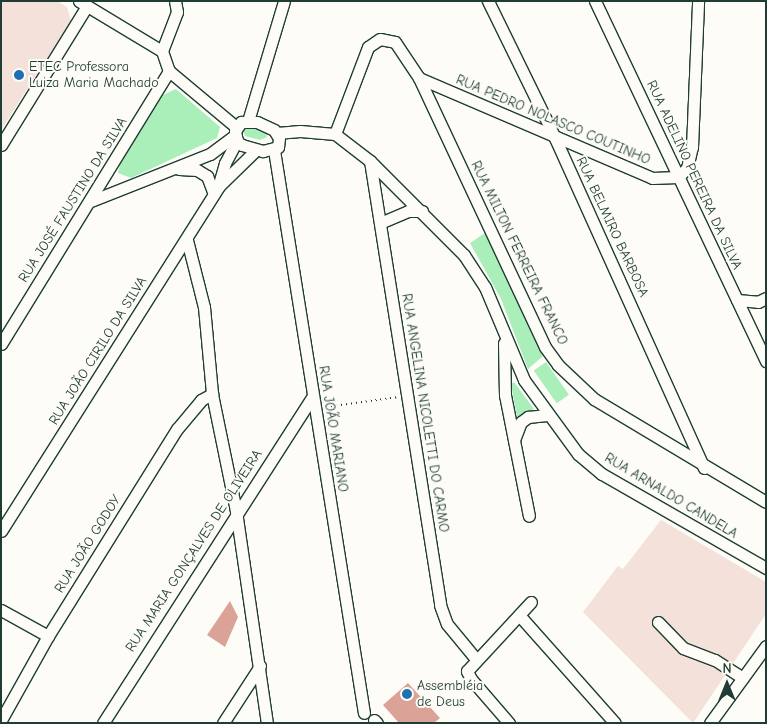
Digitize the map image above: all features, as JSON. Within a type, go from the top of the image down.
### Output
[{"type":"street","points":[[162,51],[177,12],[176,1]]},
{"type":"street","name":"RUA BELMIRO BARBOSA","points":[[488,1],[555,138],[704,468]]},
{"type":"street","points":[[678,177],[687,168],[692,147],[698,1]]},
{"type":"street","points":[[91,201],[177,169],[210,154],[236,134],[248,121],[283,2]]},
{"type":"street","name":"RUA ADELINO PEREIRA DA SILVA","points":[[597,3],[766,361]]},
{"type":"street","points":[[1,145],[83,4],[162,51],[169,71],[236,134],[256,150],[274,150]]},
{"type":"street","name":"RUA MILTON FERREIRA FRANCO","points":[[336,134],[362,56],[372,43],[380,39],[394,42],[419,78],[545,346],[558,365],[594,398],[704,468],[766,502]]},
{"type":"street","name":"RUA JOSÉ FAUSTINO DA SILVA","points":[[1,344],[91,201],[169,71]]},
{"type":"street","name":"RUA PEDRO NOLASCO COUTINHO","points":[[419,78],[652,178],[678,177]]},
{"type":"street","points":[[248,121],[267,125],[277,133],[300,131],[336,134]]},
{"type":"street","name":"RUA JOÃO MARIANO","points":[[277,133],[280,142],[274,150],[314,409],[372,719]]},
{"type":"street","name":"RUA JOÃO CIRILO DA SILVA","points":[[1,532],[187,240],[216,190],[236,134]]},
{"type":"street","name":"RUA ARNALDO CANDELA","points":[[336,134],[370,161],[464,255],[478,275],[504,340],[524,380],[547,416],[578,454],[602,474],[766,568]]},
{"type":"street","name":"RUA JOÃO CIRILO DA SILVA","points":[[216,190],[256,150]]},
{"type":"street","name":"RUA ANGELINA NICOLETTI DO CARMO","points":[[370,161],[440,605],[447,624],[476,659]]},
{"type":"street","points":[[177,169],[197,170],[207,176],[216,190]]},
{"type":"street","points":[[380,223],[408,211],[422,211]]},
{"type":"street","points":[[187,240],[204,307],[212,394],[236,511],[267,723]]},
{"type":"street","points":[[737,300],[758,302],[766,298]]},
{"type":"street","points":[[504,340],[505,395],[513,442],[530,516]]},
{"type":"street","name":"RUA JOÃO GODOY","points":[[1,720],[48,636],[177,430],[201,400],[212,394]]},
{"type":"street","name":"RUA MARIA GONÇALVES DE OLIVEIRA","points":[[103,723],[236,511],[312,396]]},
{"type":"street","points":[[513,442],[521,422],[528,418],[547,416]]},
{"type":"street","points":[[509,723],[471,680],[467,671],[476,659],[531,602]]},
{"type":"street","points":[[1,610],[48,636]]},
{"type":"street","points":[[519,615],[615,723]]},
{"type":"street","points":[[658,622],[683,648],[715,660],[743,678]]},
{"type":"street","points":[[710,723],[766,646]]},
{"type":"street","points":[[223,723],[260,666]]},
{"type":"path","points":[[314,409],[408,396]]},
{"type":"shaded area","name":"ETEC Professora Luiza Maria Machado","points":[[1,1],[57,1],[67,7],[71,21],[1,130]]},
{"type":"shaded area","points":[[661,520],[766,582],[766,614],[693,723],[583,612],[618,566],[623,569]]},
{"type":"green space","points":[[176,89],[220,127],[217,138],[131,178],[118,173],[121,160],[163,95]]},
{"type":"green space","points":[[255,126],[266,132],[267,137],[260,140],[245,136],[242,127]]},
{"type":"green space","points":[[485,233],[543,356],[528,369],[501,299],[470,243]]},
{"type":"green space","points":[[546,362],[569,395],[557,403],[534,371]]},
{"type":"green space","points":[[514,382],[534,409],[517,417],[511,384]]},
{"type":"building","points":[[230,601],[238,617],[225,647],[207,635]]},
{"type":"building","name":"Assembléia de Deus","points":[[408,683],[440,718],[434,723],[399,723],[383,705]]},
{"type":"place","name":"ETEC Professora Luiza Maria Machado","points":[[19,75]]},
{"type":"place","name":"Assembléia de Deus","points":[[407,694]]}]
